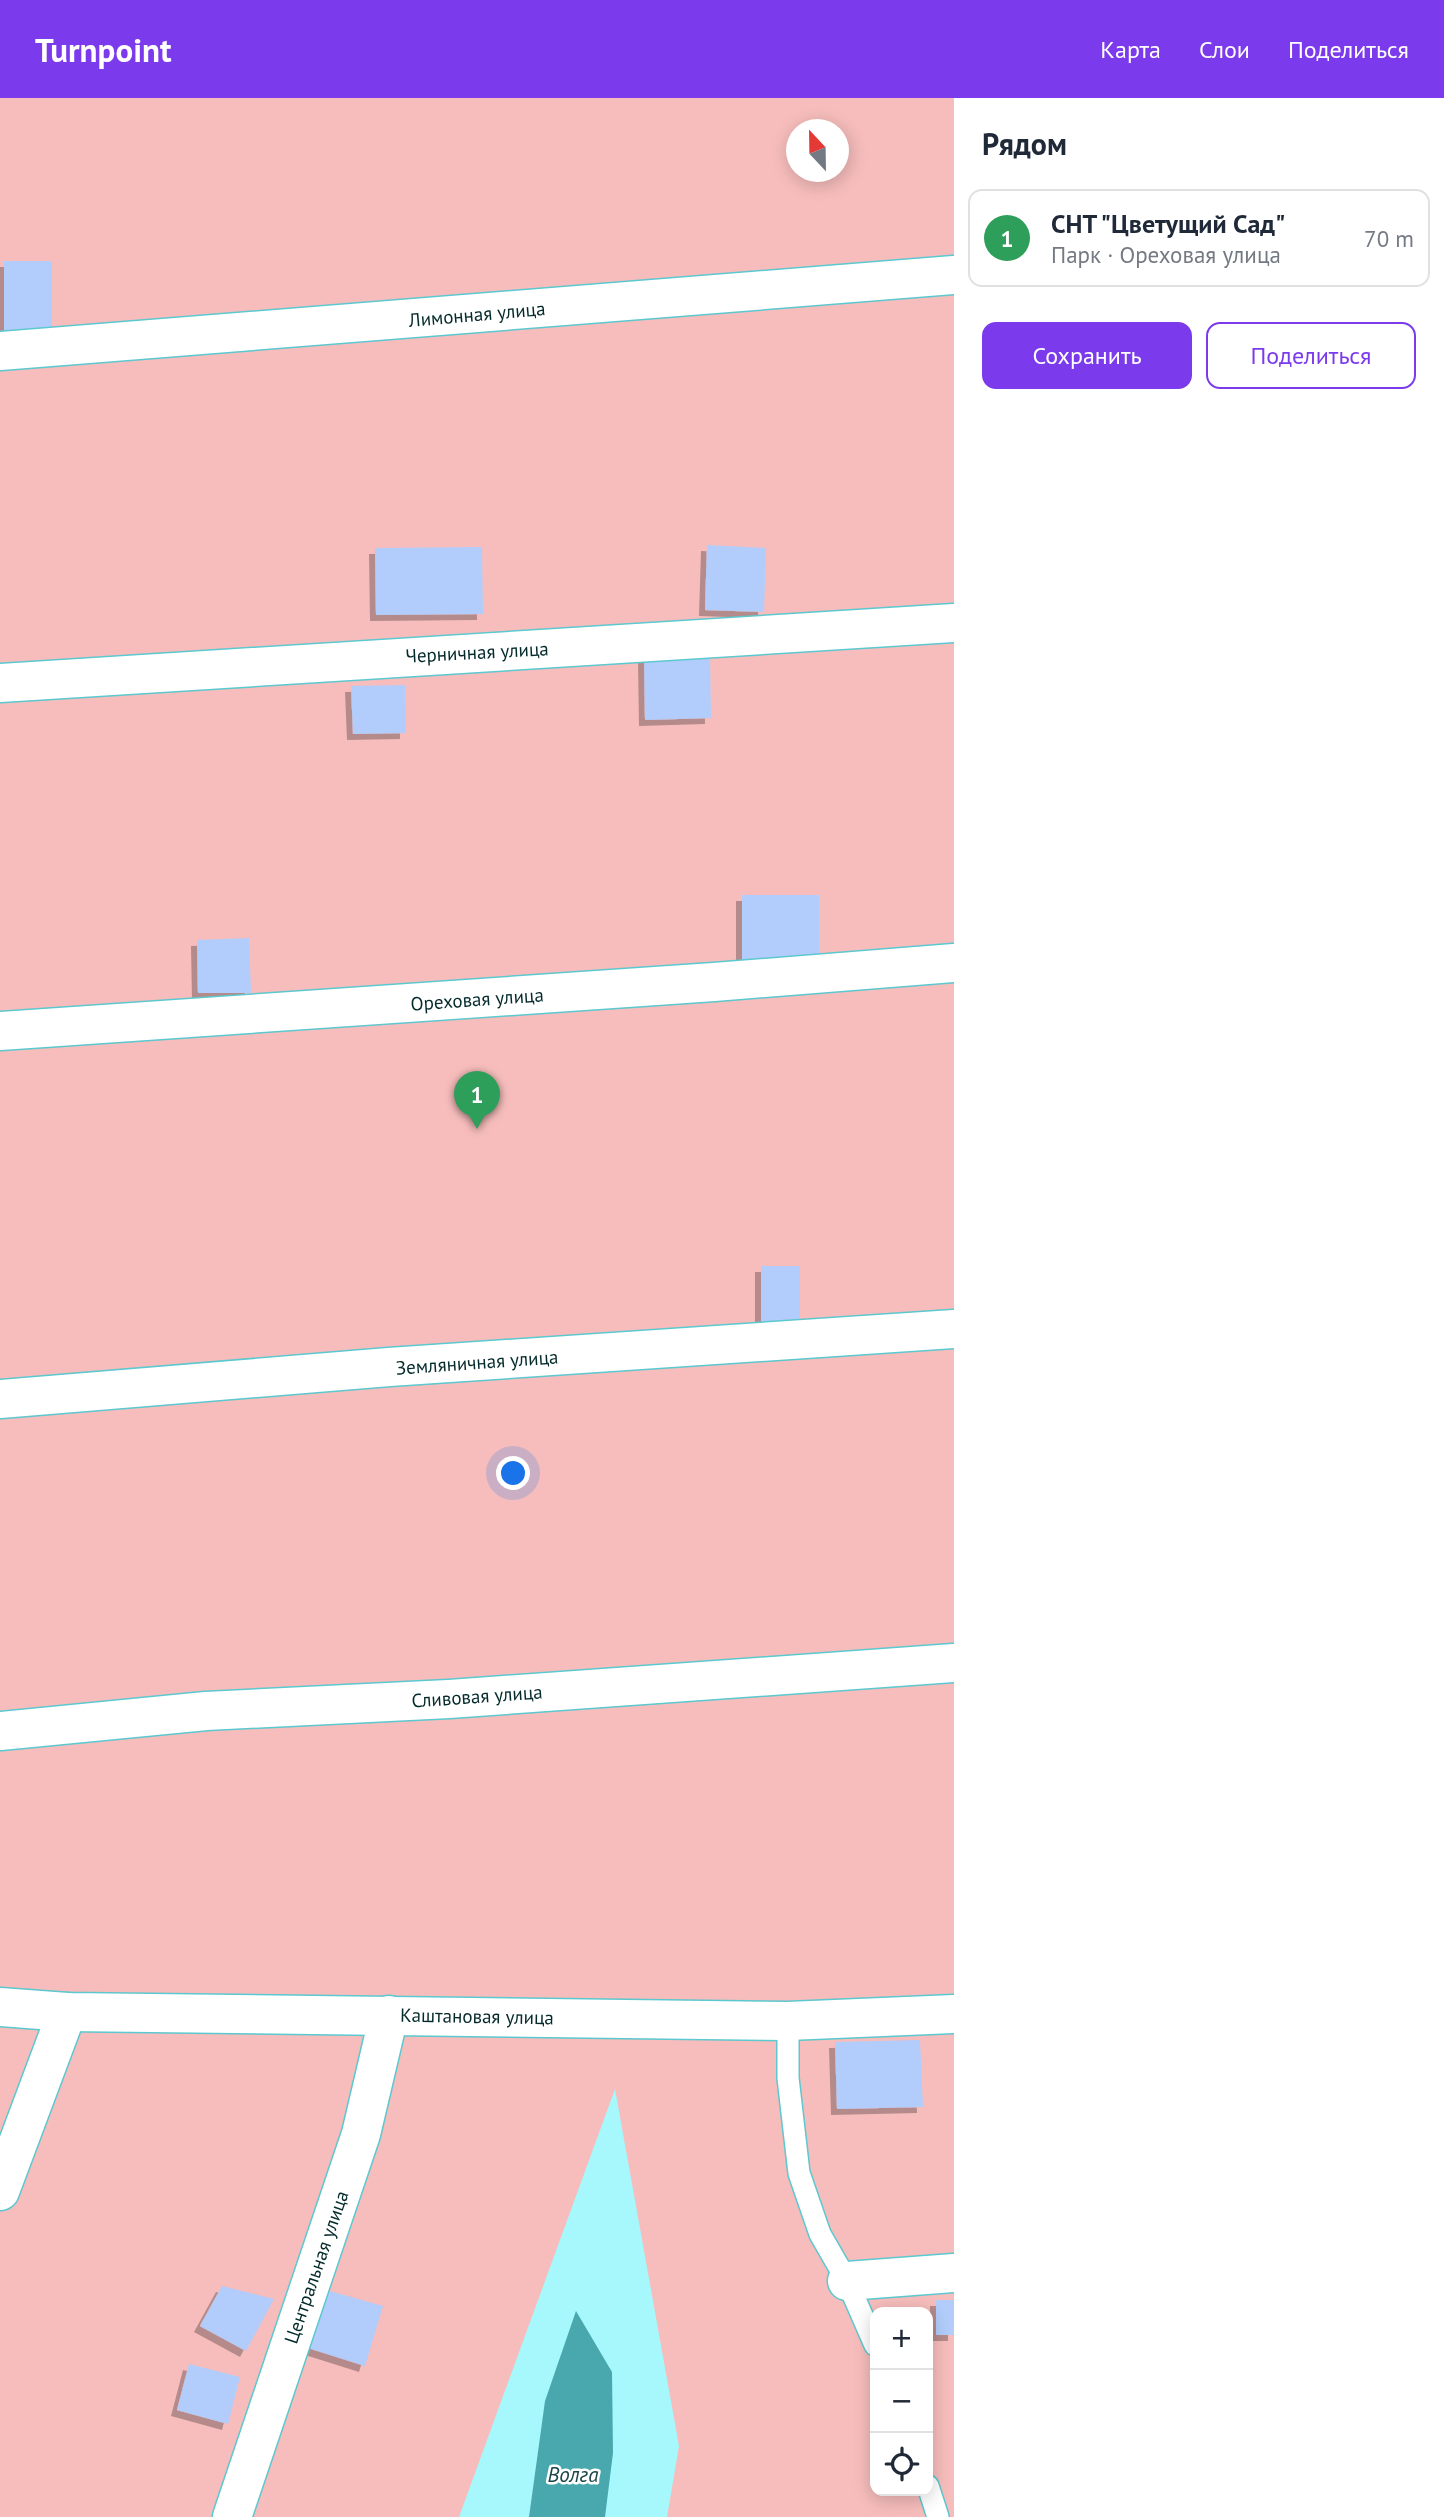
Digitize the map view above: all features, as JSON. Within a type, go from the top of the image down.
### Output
[{"type":"street","name":"Лимонная улица","points":[[0,351],[954,275]]},
{"type":"street","name":"Черничная улица","points":[[0,682],[954,623]]},
{"type":"street","name":"Ореховая улица","points":[[0,1031],[954,963]]},
{"type":"street","name":"Земляничная улица","points":[[0,1399],[389,1367],[954,1329]]},
{"type":"street","name":"Сливовая улица","points":[[0,1731],[206,1711],[462,1698],[954,1663]]},
{"type":"street","name":"Каштановая улица","points":[[0,2007],[67,2012],[788,2021],[954,2014]]},
{"type":"street","points":[[0,2191],[67,2012]]},
{"type":"street","name":"Центральная улица","points":[[232,2517],[361,2134],[389,2015]]},
{"type":"street","points":[[847,2281],[954,2273]]},
{"type":"lane","points":[[788,2021],[788,2078],[799,2173],[820,2234],[847,2281],[870,2334]]},
{"type":"lane","points":[[931,2496],[938,2517]]},
{"type":"shaded area","points":[[0,98],[954,98],[954,2517],[667,2517],[679,2446],[615,2089],[459,2517],[0,2517]]},
{"type":"water","name":"Волга","points":[[576,2311],[612,2372],[613,2453],[605,2517],[529,2517],[545,2401]]},
{"type":"building","points":[[4,261],[52,261],[52,341],[4,341]]},
{"type":"building","points":[[707,545],[766,548],[764,612],[705,610]]},
{"type":"building","points":[[482,547],[483,614],[376,615],[375,548]]},
{"type":"building","points":[[710,653],[711,718],[645,720],[644,655]]},
{"type":"building","points":[[405,685],[406,733],[353,734],[351,686]]},
{"type":"building","points":[[742,895],[819,895],[819,961],[742,961]]},
{"type":"building","points":[[249,938],[251,993],[198,993],[197,940]]},
{"type":"building","points":[[761,1266],[800,1266],[800,1322],[761,1322]]},
{"type":"building","points":[[920,2040],[923,2107],[837,2109],[835,2042]]},
{"type":"building","points":[[222,2286],[274,2299],[246,2351],[200,2326]]},
{"type":"building","points":[[326,2290],[383,2306],[365,2366],[308,2348]]},
{"type":"building","points":[[936,2300],[954,2300],[954,2335],[936,2335]]},
{"type":"building","points":[[189,2364],[240,2377],[228,2424],[177,2410]]},
{"type":"place","name":"СНТ \"Цветущий Сад\"","points":[[477,1129]]}]
